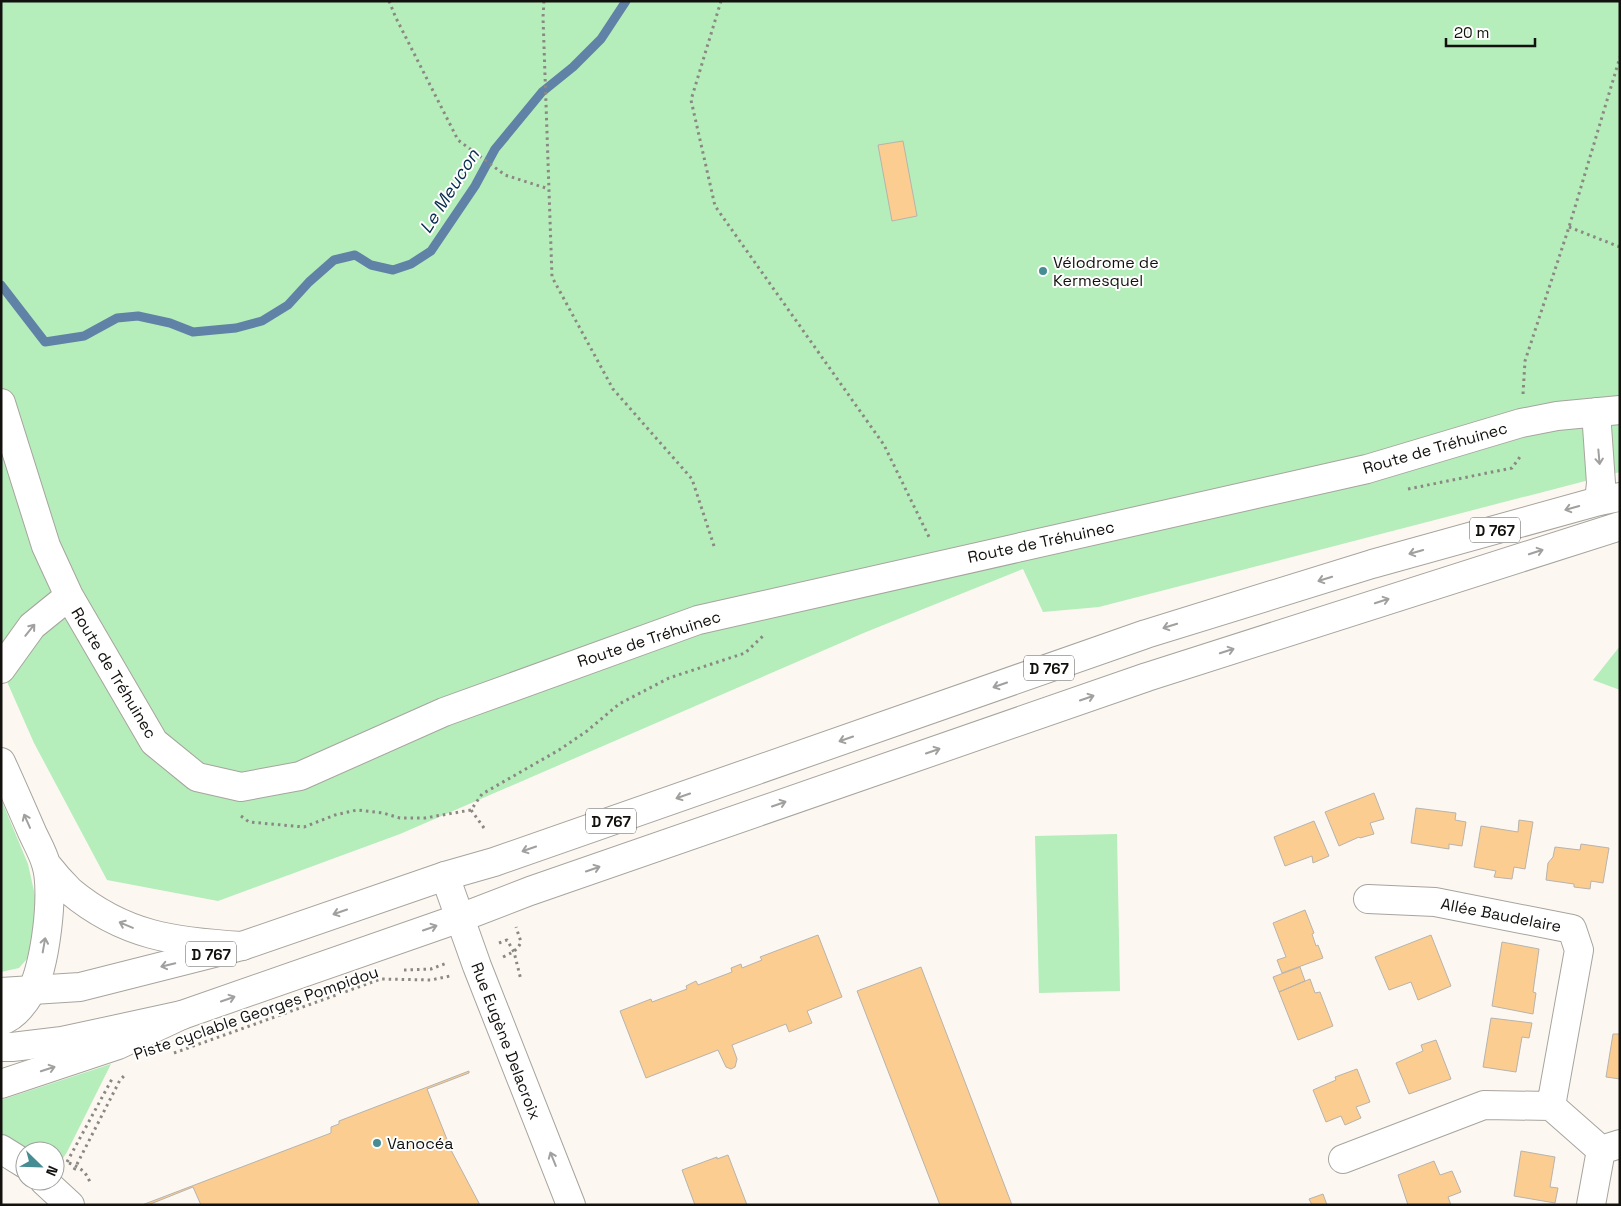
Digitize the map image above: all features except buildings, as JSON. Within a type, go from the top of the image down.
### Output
[{"type":"main road","name":"Route de Tréhuinec","points":[[1,403],[46,546],[69,596],[154,742],[197,777],[241,787],[300,776],[444,712],[698,620],[1367,469],[1521,423],[1557,416],[1608,411]]},
{"type":"main road","points":[[1608,411],[1601,483],[1609,499]]},
{"type":"main road","name":"D 767","points":[[1,992],[32,992],[80,987],[242,946],[503,858],[1146,634],[1372,564],[1609,499]]},
{"type":"main road","name":"D 767","points":[[1,1047],[62,1041],[182,1015],[460,918],[548,884],[1147,677],[1620,526]]},
{"type":"main road","points":[[1,669],[32,626],[69,596]]},
{"type":"main road","points":[[1,762],[47,865],[69,890],[96,910],[124,925],[152,935],[190,943],[242,946]]},
{"type":"main road","points":[[1,1021],[20,1009],[32,992],[38,972],[48,917],[49,886],[47,865]]},
{"type":"main road","name":"Rue Eugène Delacroix","points":[[445,876],[460,918],[464,963],[571,1205]]},
{"type":"main road","name":"Allée Baudelaire","points":[[1368,899],[1435,902],[1572,929],[1579,950],[1552,1106]]},
{"type":"main road","points":[[1,1084],[118,1045],[182,1015]]},
{"type":"main road","points":[[1343,1160],[1484,1105],[1552,1106],[1610,1147],[1591,1205]]},
{"type":"main road","points":[[1,1149],[15,1158]]},
{"type":"main road","points":[[55,1191],[70,1205]]},
{"type":"path","points":[[389,1],[458,140],[505,175],[549,189]]},
{"type":"path","points":[[544,1],[552,277],[613,389],[692,479],[715,549]]},
{"type":"path","points":[[721,1],[691,100],[715,206],[884,445],[931,539]]},
{"type":"path","points":[[1406,490],[1512,468],[1526,448],[1521,423],[1525,362],[1569,227],[1620,57]]},
{"type":"path","points":[[1569,227],[1620,247]]},
{"type":"path","points":[[241,787],[241,816],[249,822],[273,825],[304,827],[335,815],[357,810],[383,813],[400,818],[425,818],[471,810],[482,794],[559,750],[587,731],[619,704],[669,678],[745,653],[764,635]]},
{"type":"path","points":[[471,810],[484,828]]},
{"type":"path","points":[[501,957],[519,948],[521,942],[514,920]]},
{"type":"path","points":[[402,970],[430,970],[464,963],[507,940],[514,952],[521,980]]},
{"type":"path","name":"Piste cyclable Georges Pompidou","points":[[166,1056],[381,979],[431,980],[464,963]]},
{"type":"path","name":"Piste cyclable Georges Pompidou","points":[[72,1176],[120,1080],[131,1070]]},
{"type":"path","points":[[67,1162],[113,1076]]},
{"type":"green space","points":[[1,1],[1620,1],[1620,472],[1099,607],[1043,612],[1023,569],[866,632],[400,834],[218,901],[107,880],[34,743],[1,668]]},
{"type":"green space","points":[[1620,646],[1620,690],[1593,680]]},
{"type":"green space","points":[[1,799],[28,864],[40,918],[34,951],[19,968],[1,972]]},
{"type":"green space","points":[[1117,834],[1120,991],[1039,993],[1035,836]]},
{"type":"green space","points":[[111,1064],[65,1155],[65,1141],[15,1141],[15,1146],[1,1139],[1,1100]]},
{"type":"waterway","name":"Le Meucon","points":[[1,285],[45,342],[84,336],[117,318],[138,316],[170,323],[193,332],[236,328],[262,321],[288,305],[309,282],[334,260],[355,255],[371,265],[393,270],[411,264],[431,251],[475,186],[495,149],[542,92],[573,67],[601,39],[626,1]]},
{"type":"place","name":"Vélodrome de Kermesquel","points":[[1043,271]]},
{"type":"place","name":"Vanocéa","points":[[377,1143]]}]
